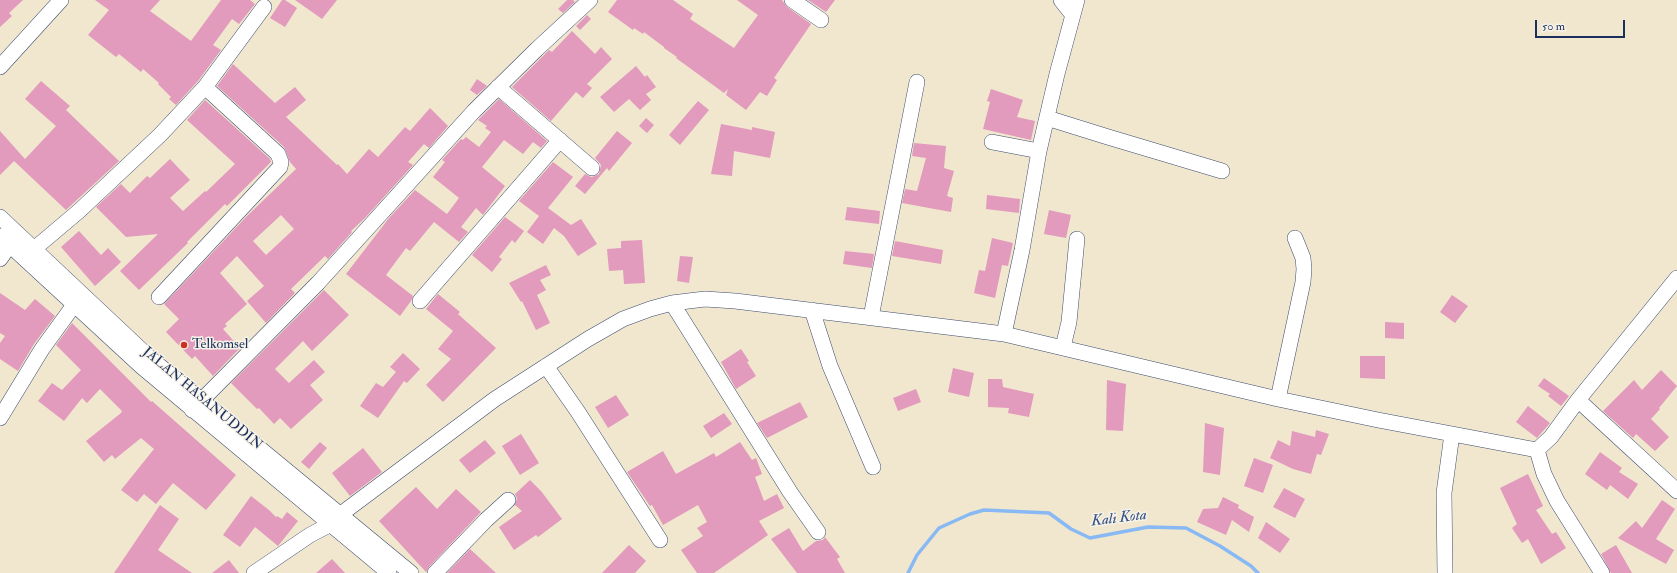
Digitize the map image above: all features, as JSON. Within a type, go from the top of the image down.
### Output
[{"type":"street","points":[[0,67],[61,0]]},
{"type":"street","points":[[792,0],[821,20]]},
{"type":"street","points":[[1004,334],[1022,250],[1039,151],[1074,7],[1061,0]]},
{"type":"street","points":[[192,410],[318,283],[498,87],[584,2]]},
{"type":"street","points":[[34,249],[79,211],[160,135],[205,87],[264,8]]},
{"type":"street","points":[[872,317],[918,82]]},
{"type":"street","points":[[159,297],[280,167],[281,162],[278,154],[205,87]]},
{"type":"street","points":[[498,87],[592,168]]},
{"type":"street","points":[[1047,118],[1108,138],[1222,171]]},
{"type":"street","points":[[420,301],[560,140]]},
{"type":"street","points":[[992,142],[1039,151]]},
{"type":"street","name":"JALAN HASANUDDIN","points":[[0,217],[150,358],[203,400],[336,519],[389,573]]},
{"type":"street","points":[[1278,400],[1303,276],[1303,258],[1295,238]]},
{"type":"street","points":[[1063,347],[1069,322],[1078,239]]},
{"type":"street","points":[[0,259],[5,241]]},
{"type":"street","name":"JALAN HASANUDDIN","points":[[5,241],[142,367],[192,410],[336,519],[411,573]]},
{"type":"street","points":[[1537,450],[1552,436],[1578,400],[1677,278]]},
{"type":"street","points":[[254,573],[336,519],[495,399],[623,319],[672,303],[705,299],[735,301],[872,317],[1004,334],[1278,400],[1537,450]]},
{"type":"street","points":[[672,303],[790,492],[818,532]]},
{"type":"street","points":[[0,418],[42,349],[74,305]]},
{"type":"street","points":[[812,310],[830,366],[873,467]]},
{"type":"street","points":[[546,366],[612,463],[660,540]]},
{"type":"street","points":[[1578,400],[1677,492]]},
{"type":"street","points":[[1445,573],[1444,493],[1452,434]]},
{"type":"street","points":[[1537,450],[1544,474],[1557,501],[1602,573]]},
{"type":"street","points":[[435,573],[508,500]]},
{"type":"building","points":[[0,0],[23,0],[9,13],[12,16],[0,27]]},
{"type":"building","points":[[95,0],[160,0],[150,11],[191,41],[221,0],[250,0],[255,4],[239,24],[232,19],[213,45],[221,50],[198,81],[176,105],[169,99],[171,97],[158,84],[159,83],[143,69],[141,72],[119,54],[116,57],[88,35],[109,10]]},
{"type":"building","points":[[282,0],[285,0],[297,8],[285,27],[270,18]]},
{"type":"building","points":[[295,0],[337,0],[322,19]]},
{"type":"building","points":[[567,0],[573,0],[575,2],[563,13],[558,9]]},
{"type":"building","points":[[617,0],[673,0],[693,14],[690,19],[734,48],[758,15],[737,0],[782,0],[787,7],[811,24],[774,78],[777,80],[767,96],[760,92],[746,110],[726,95],[728,89],[724,93],[676,58],[677,57],[644,32],[643,34],[634,28],[633,30],[608,12]]},
{"type":"building","points":[[808,0],[835,0],[826,12]]},
{"type":"building","points":[[587,15],[591,19],[580,30],[576,26]]},
{"type":"building","points":[[572,31],[595,54],[601,47],[612,59],[587,84],[592,88],[583,98],[576,92],[551,121],[512,87],[549,50],[552,52]]},
{"type":"building","points":[[233,64],[275,103],[295,87],[306,100],[286,117],[347,174],[369,149],[378,157],[405,127],[410,131],[430,108],[448,126],[429,148],[424,144],[408,162],[413,165],[365,218],[351,231],[352,232],[328,259],[325,256],[291,289],[295,293],[266,323],[247,301],[264,286],[237,256],[220,273],[247,304],[225,324],[227,326],[223,329],[240,348],[213,376],[195,356],[192,359],[166,332],[179,319],[164,304],[247,216],[296,169],[290,162],[284,147],[217,86]],"holes":[[[281,215],[294,229],[266,255],[253,241]]]},
{"type":"building","points":[[636,66],[645,77],[647,75],[656,87],[646,94],[651,100],[640,110],[629,99],[614,112],[600,97]]},
{"type":"building","points":[[477,79],[487,86],[477,95],[470,90]]},
{"type":"building","points":[[41,81],[70,106],[66,110],[119,161],[66,210],[14,161],[0,175],[0,131],[25,159],[56,126],[25,99]]},
{"type":"building","points":[[991,89],[1023,100],[1017,117],[1035,121],[1031,140],[983,129],[990,102],[987,101]]},
{"type":"building","points":[[499,99],[547,141],[541,148],[533,142],[523,154],[504,140],[482,167],[505,186],[483,215],[476,208],[461,227],[468,232],[459,242],[434,222],[410,251],[406,248],[386,275],[413,296],[400,316],[346,274],[389,218],[415,190],[447,214],[459,198],[433,177],[445,162],[442,160],[461,139],[463,140],[466,137],[479,147],[491,132],[485,128],[487,126],[478,120]]},
{"type":"building","points":[[205,100],[270,159],[271,162],[227,206],[225,204],[187,242],[188,243],[139,290],[120,271],[158,234],[126,237],[96,207],[121,184],[130,193],[147,176],[150,178],[170,159],[190,180],[170,198],[183,211],[205,191],[206,192],[235,164],[187,120]]},
{"type":"building","points":[[698,101],[709,110],[680,145],[669,135]]},
{"type":"building","points":[[646,118],[654,125],[647,133],[639,126]]},
{"type":"building","points":[[721,124],[752,130],[752,127],[775,132],[770,158],[734,151],[732,176],[711,174]]},
{"type":"building","points":[[617,131],[632,143],[609,171],[607,168],[585,194],[575,186],[585,174],[591,177],[599,174],[601,165],[595,158]]},
{"type":"building","points":[[914,143],[946,146],[944,168],[954,171],[947,196],[953,198],[951,212],[902,203],[905,189],[917,191],[926,158],[912,156]]},
{"type":"building","points":[[553,162],[573,177],[548,208],[571,225],[581,219],[597,244],[578,256],[564,236],[554,228],[543,244],[527,232],[539,216],[519,201]]},
{"type":"building","points":[[987,195],[1020,199],[1019,213],[986,209]]},
{"type":"building","points":[[847,207],[880,211],[879,224],[845,220]]},
{"type":"building","points":[[1049,210],[1071,215],[1066,238],[1044,234]]},
{"type":"building","points":[[505,217],[524,231],[515,243],[512,240],[499,257],[502,259],[492,272],[472,255]]},
{"type":"building","points":[[79,231],[101,255],[108,248],[121,262],[95,286],[61,247]]},
{"type":"building","points":[[992,238],[1013,243],[1008,266],[1002,265],[995,298],[974,293],[979,270],[985,271]]},
{"type":"building","points":[[642,240],[645,283],[624,284],[623,270],[609,271],[607,249],[621,248],[621,241]]},
{"type":"building","points":[[895,241],[943,250],[941,264],[892,256]]},
{"type":"building","points":[[845,251],[874,254],[872,268],[843,264]]},
{"type":"building","points":[[680,256],[693,257],[689,283],[677,281]]},
{"type":"building","points":[[546,265],[551,275],[540,280],[546,290],[537,295],[550,323],[536,330],[522,301],[521,302],[509,283]]},
{"type":"building","points":[[324,290],[349,315],[312,351],[303,341],[275,369],[289,383],[314,360],[325,372],[310,385],[323,400],[291,429],[280,418],[274,424],[259,408],[257,409],[231,383]]},
{"type":"building","points":[[0,293],[25,310],[35,299],[55,316],[34,344],[18,371],[0,359],[0,343],[5,336],[0,333]]},
{"type":"building","points":[[438,294],[460,312],[458,314],[496,348],[443,402],[426,385],[451,359],[438,349],[453,331],[426,309]]},
{"type":"building","points":[[1452,295],[1468,306],[1455,323],[1440,312]]},
{"type":"building","points":[[1385,322],[1404,323],[1404,339],[1385,338]]},
{"type":"building","points":[[72,323],[151,402],[152,401],[236,475],[206,510],[173,483],[156,504],[144,494],[137,502],[121,490],[154,449],[141,438],[115,459],[112,455],[104,462],[86,441],[122,411],[100,389],[87,403],[82,398],[64,421],[38,401],[52,383],[62,390],[81,370],[56,345]]},
{"type":"building","points":[[741,349],[756,376],[736,389],[721,362]]},
{"type":"building","points":[[403,353],[420,369],[407,383],[404,381],[378,418],[360,406],[376,383],[383,387],[396,372],[390,367]]},
{"type":"building","points":[[1360,356],[1385,356],[1385,379],[1360,378]]},
{"type":"building","points":[[953,368],[974,373],[969,397],[948,392]]},
{"type":"building","points":[[1661,370],[1677,386],[1651,419],[1669,437],[1655,451],[1636,434],[1633,438],[1603,411],[1634,380],[1642,390]]},
{"type":"building","points":[[1544,378],[1569,396],[1561,406],[1548,396],[1550,394],[1538,386]]},
{"type":"building","points":[[988,379],[1002,379],[1003,387],[1034,394],[1029,417],[1008,413],[1009,408],[988,407]]},
{"type":"building","points":[[1107,380],[1126,384],[1123,431],[1106,430]]},
{"type":"building","points":[[916,389],[921,402],[898,411],[893,398]]},
{"type":"building","points":[[616,395],[629,415],[608,428],[595,407]]},
{"type":"building","points":[[800,402],[808,417],[767,438],[757,423]]},
{"type":"building","points":[[1528,406],[1550,423],[1537,438],[1516,422]]},
{"type":"building","points":[[724,413],[732,424],[711,438],[703,426]]},
{"type":"building","points":[[1205,423],[1224,428],[1220,475],[1203,472]]},
{"type":"building","points":[[1316,430],[1329,434],[1321,455],[1317,454],[1311,474],[1293,469],[1270,458],[1278,440],[1290,446],[1292,431],[1315,437]]},
{"type":"building","points":[[521,434],[539,463],[520,475],[502,446]]},
{"type":"building","points":[[485,440],[496,453],[470,473],[459,460]]},
{"type":"building","points":[[320,442],[327,448],[309,469],[301,462]]},
{"type":"building","points":[[740,442],[752,460],[756,458],[762,474],[755,477],[764,501],[777,494],[784,508],[759,521],[768,535],[714,573],[697,573],[681,550],[703,536],[697,528],[707,522],[698,505],[663,525],[652,505],[650,506],[627,472],[663,451],[676,474],[714,453],[716,457]]},
{"type":"building","points":[[363,448],[382,472],[350,496],[332,473]]},
{"type":"building","points":[[1600,452],[1622,468],[1619,472],[1638,484],[1628,499],[1610,485],[1607,490],[1585,474]]},
{"type":"building","points":[[1254,458],[1273,465],[1263,493],[1244,486]]},
{"type":"building","points":[[1528,474],[1543,506],[1536,510],[1552,534],[1556,532],[1566,548],[1541,564],[1528,539],[1522,543],[1512,528],[1517,524],[1500,488]]},
{"type":"building","points":[[530,480],[541,491],[562,519],[538,537],[536,535],[514,550],[499,527],[522,511],[515,505],[517,498],[515,494]]},
{"type":"building","points":[[416,487],[437,509],[456,489],[481,512],[426,572],[379,521]]},
{"type":"building","points":[[1284,488],[1305,499],[1295,518],[1273,507]]},
{"type":"building","points":[[251,496],[276,517],[277,516],[282,519],[287,512],[298,521],[278,546],[255,527],[240,547],[223,535]]},
{"type":"building","points":[[1223,497],[1239,505],[1238,508],[1254,517],[1249,532],[1232,520],[1226,535],[1197,522],[1203,509],[1218,508]]},
{"type":"building","points":[[1662,500],[1675,509],[1656,539],[1674,550],[1666,564],[1618,538],[1636,521],[1642,528]]},
{"type":"building","points":[[160,505],[179,519],[158,550],[192,573],[114,573]]},
{"type":"building","points":[[1266,522],[1290,539],[1280,553],[1258,538]]},
{"type":"building","points":[[789,528],[803,551],[816,541],[823,540],[825,537],[840,557],[837,559],[845,573],[797,573],[771,539]]},
{"type":"building","points":[[629,545],[646,561],[635,573],[602,573]]},
{"type":"building","points":[[1616,545],[1632,573],[1611,573],[1601,554]]},
{"type":"building","points":[[470,549],[496,573],[447,573]]},
{"type":"building","points":[[332,559],[345,573],[316,573]]},
{"type":"building","points":[[229,560],[239,573],[212,573]]},
{"type":"waterway","name":"Kali Kota","points":[[908,573],[917,555],[939,528],[970,514],[984,510],[1049,513],[1071,529],[1090,538],[1148,527],[1186,528],[1220,546],[1251,566],[1258,573]]},
{"type":"place","name":"Telkomsel","points":[[184,345]]}]
